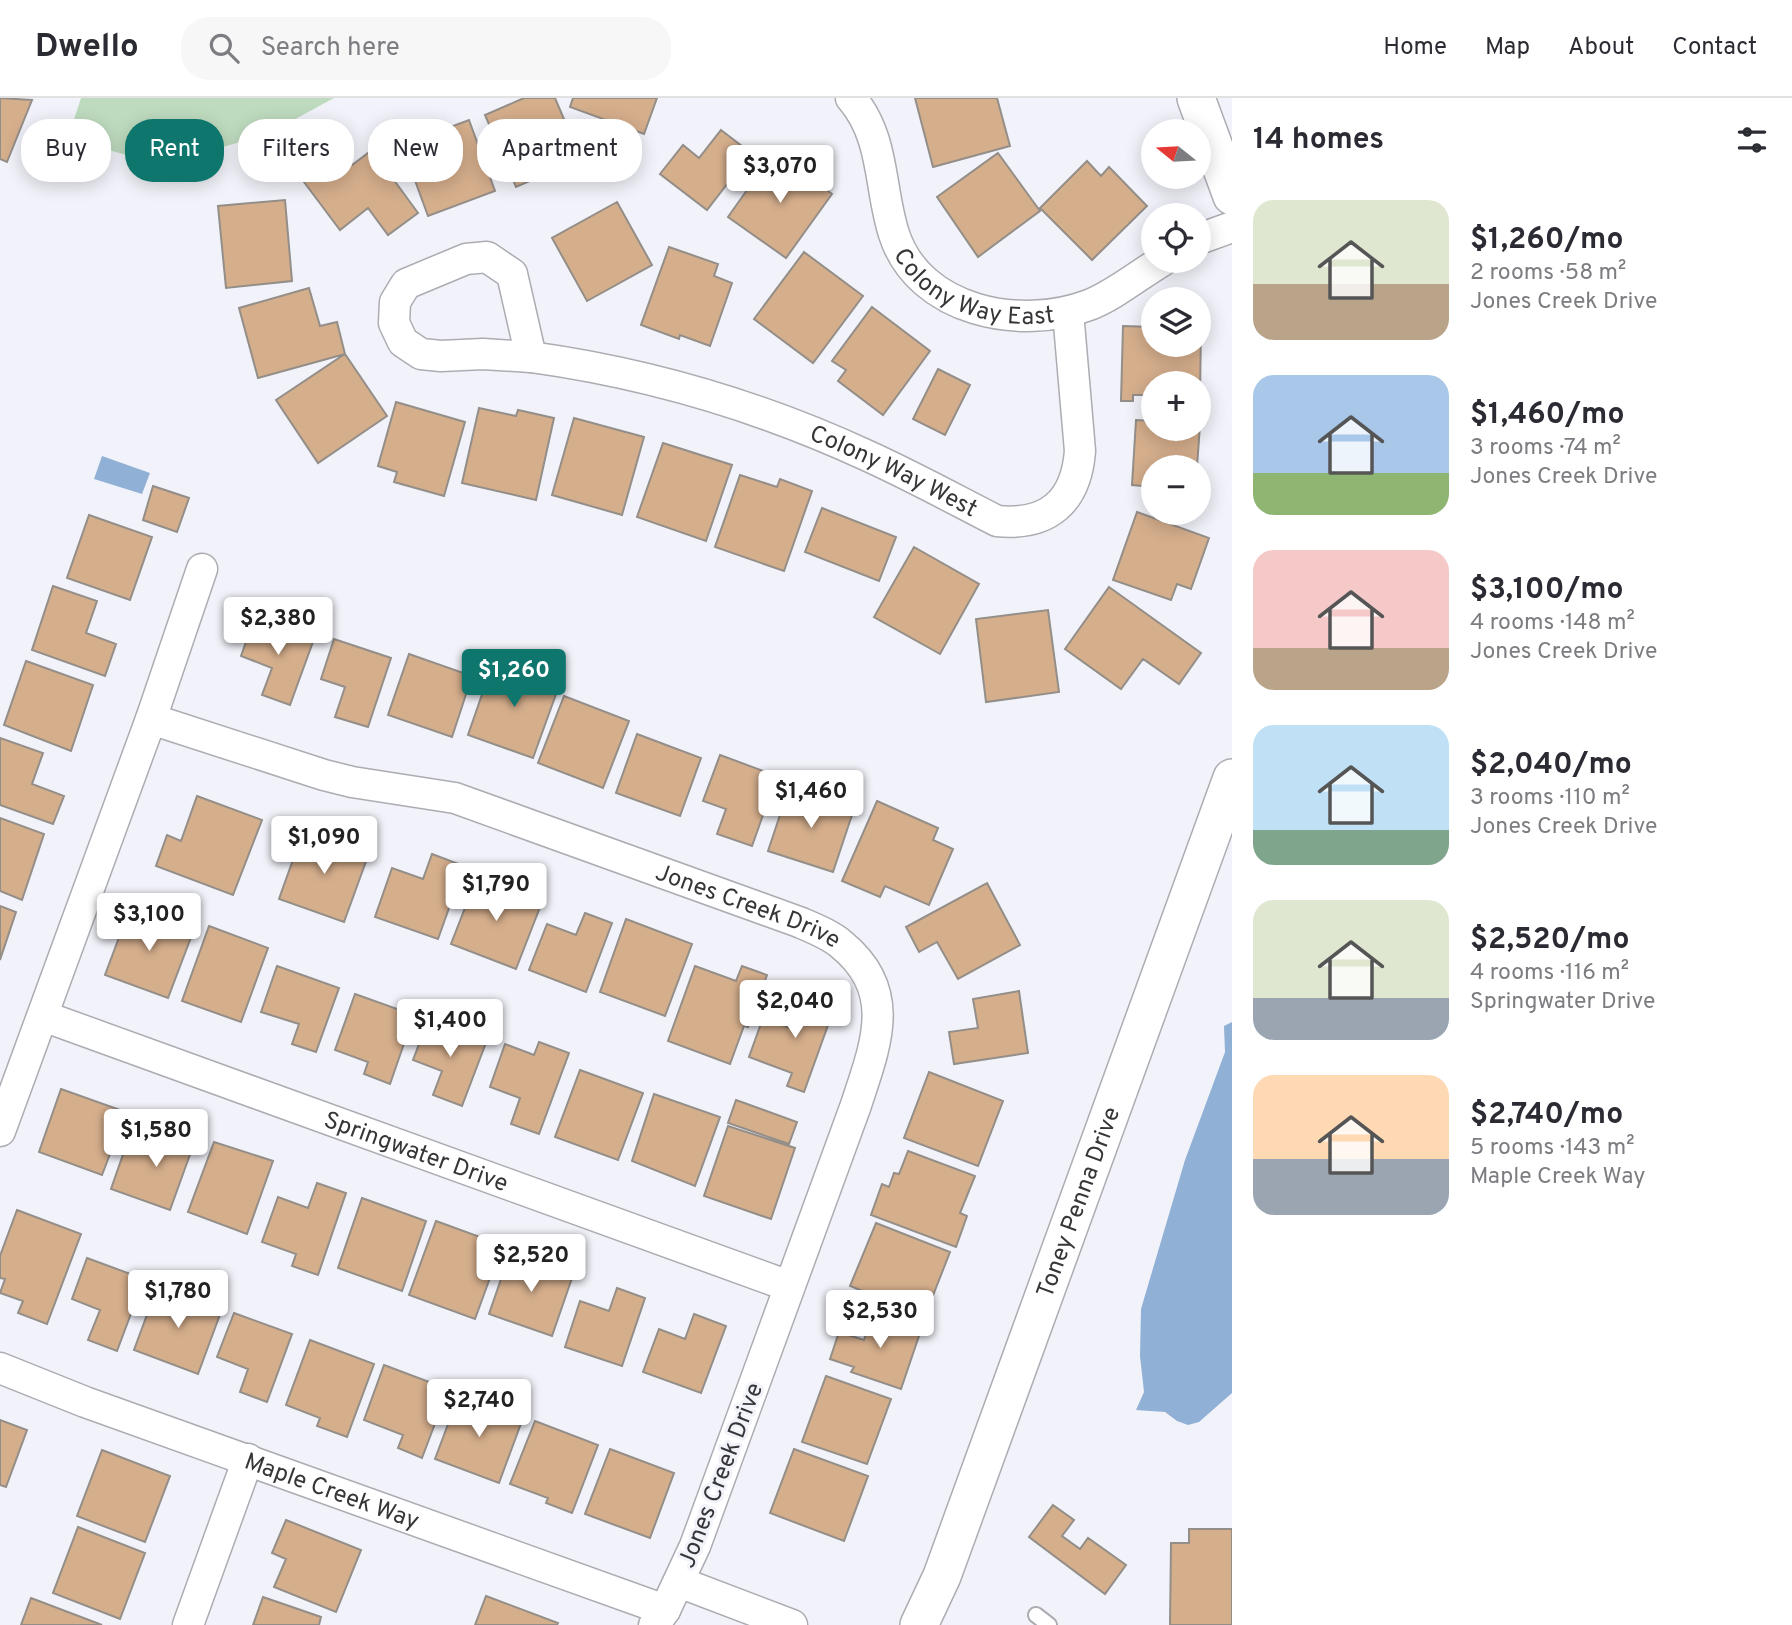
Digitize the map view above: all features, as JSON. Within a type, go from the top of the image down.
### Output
[{"type":"street","name":"Colony Way East","points":[[851,98],[867,121],[876,142],[894,233],[902,253],[914,271],[929,285],[947,296],[985,312],[1027,317],[1068,312],[1092,304],[1142,273]]},
{"type":"street","points":[[1175,98],[1192,119]]},
{"type":"street","points":[[1196,98],[1204,119]]},
{"type":"street","points":[[1211,138],[1232,196]]},
{"type":"street","points":[[1211,235],[1232,227]]},
{"type":"street","name":"Colony Way West","points":[[531,357],[512,274],[488,257],[466,258],[406,284],[395,302],[394,323],[403,342],[421,354],[531,357],[634,375],[721,399],[807,429],[869,456],[997,521],[1018,523],[1038,518],[1057,507],[1071,491],[1079,472],[1080,451],[1068,312]]},
{"type":"street","points":[[0,1131],[202,569]]},
{"type":"street","name":"Jones Creek Drive","points":[[150,719],[317,773],[352,782],[454,798],[790,918],[841,943],[861,963],[873,986],[878,1014],[876,1042],[856,1105],[727,1459],[679,1582],[660,1617]]},
{"type":"street","name":"Toney Penna Drive","points":[[919,1625],[942,1576],[1232,778]]},
{"type":"street","name":"Springwater Drive","points":[[43,1016],[789,1286]]},
{"type":"street","name":"Maple Creek Way","points":[[0,1368],[85,1402],[248,1459],[660,1617]]},
{"type":"street","points":[[188,1625],[248,1459]]},
{"type":"street","points":[[679,1582],[792,1625]]},
{"type":"lane","points":[[1036,1615],[1049,1625]]},
{"type":"green space","points":[[81,98],[334,98],[296,119],[238,119],[238,143],[224,147],[224,119],[125,119],[125,155],[111,151],[111,119],[74,119]]},
{"type":"water","points":[[102,456],[150,473],[142,494],[94,479]]},
{"type":"water","points":[[1232,1022],[1232,1393],[1199,1422],[1188,1425],[1165,1412],[1136,1410],[1144,1392],[1140,1356],[1141,1309],[1185,1160],[1225,1052],[1224,1026]]},
{"type":"building","points":[[0,98],[32,100],[24,119],[21,119],[21,127],[7,162],[0,159]]},
{"type":"building","points":[[524,98],[555,98],[564,119],[487,119],[485,115]]},
{"type":"building","points":[[573,98],[657,98],[644,134],[642,119],[603,119],[570,107]]},
{"type":"building","points":[[915,98],[997,98],[1010,146],[933,167]]},
{"type":"building","points":[[469,120],[477,142],[477,182],[492,182],[495,191],[428,216],[416,182],[463,182],[463,122]]},
{"type":"building","points":[[721,130],[751,153],[707,210],[660,174],[683,145],[699,158]]},
{"type":"building","points":[[774,152],[832,194],[786,258],[728,217]]},
{"type":"building","points":[[368,153],[368,182],[395,182],[418,213],[388,235],[368,208],[340,230],[304,182],[354,182],[354,164]]},
{"type":"building","points":[[998,153],[1040,211],[978,257],[937,197]]},
{"type":"building","points":[[1087,161],[1101,176],[1109,167],[1144,203],[1141,203],[1141,212],[1092,260],[1040,208]]},
{"type":"building","points":[[514,182],[528,182],[516,187]]},
{"type":"building","points":[[285,200],[292,281],[226,288],[218,206]]},
{"type":"building","points":[[617,202],[652,265],[587,301],[552,238]]},
{"type":"building","points":[[669,247],[718,264],[714,276],[732,283],[710,346],[680,335],[679,339],[641,325]]},
{"type":"building","points":[[804,252],[863,296],[813,363],[754,319]]},
{"type":"building","points":[[309,288],[320,326],[337,322],[345,354],[258,378],[239,308]]},
{"type":"building","points":[[872,307],[930,351],[883,415],[838,381],[846,370],[832,361]]},
{"type":"building","points":[[1123,326],[1141,327],[1141,357],[1201,357],[1200,371],[1141,371],[1141,395],[1133,395],[1133,401],[1121,401]]},
{"type":"building","points":[[345,354],[387,416],[318,463],[276,400]]},
{"type":"building","points":[[938,369],[970,385],[945,435],[913,419]]},
{"type":"building","points":[[396,402],[465,422],[444,496],[394,482],[397,472],[378,466]]},
{"type":"building","points":[[479,408],[516,416],[518,410],[554,418],[536,500],[462,483]]},
{"type":"building","points":[[574,418],[644,437],[622,515],[552,495]]},
{"type":"building","points":[[1136,420],[1141,420],[1141,441],[1199,441],[1198,455],[1141,455],[1141,486],[1132,485]]},
{"type":"building","points":[[663,443],[732,465],[706,541],[637,517]]},
{"type":"building","points":[[740,475],[777,487],[780,479],[812,491],[784,571],[715,547]]},
{"type":"building","points":[[153,486],[189,498],[177,532],[143,520]]},
{"type":"building","points":[[822,508],[896,537],[879,581],[805,552]]},
{"type":"building","points":[[1137,512],[1141,513],[1141,525],[1173,525],[1209,538],[1191,589],[1177,584],[1171,600],[1113,580]]},
{"type":"building","points":[[89,515],[152,537],[130,600],[67,578]]},
{"type":"building","points":[[914,547],[979,584],[940,654],[874,617]]},
{"type":"building","points":[[53,586],[97,601],[86,633],[116,644],[105,676],[32,650]]},
{"type":"building","points":[[1109,587],[1201,653],[1179,684],[1143,659],[1121,689],[1065,649]]},
{"type":"building","points":[[1048,610],[1059,692],[986,702],[976,619]]},
{"type":"building","points":[[255,617],[314,639],[290,705],[262,695],[272,668],[241,656]]},
{"type":"building","points":[[334,639],[391,658],[368,727],[335,717],[345,687],[321,679]]},
{"type":"building","points":[[409,654],[472,676],[452,737],[388,715]]},
{"type":"building","points":[[494,660],[560,683],[533,758],[468,735]]},
{"type":"building","points":[[26,661],[93,685],[71,751],[4,725]]},
{"type":"building","points":[[564,696],[629,721],[603,788],[538,763]]},
{"type":"building","points":[[637,734],[701,758],[680,816],[616,793]]},
{"type":"building","points":[[0,738],[43,753],[32,784],[64,796],[53,824],[0,805]]},
{"type":"building","points":[[720,755],[777,776],[752,846],[717,834],[726,809],[703,801]]},
{"type":"building","points":[[789,788],[854,809],[833,872],[768,851]]},
{"type":"building","points":[[197,796],[262,820],[233,895],[156,866],[167,835],[181,841]]},
{"type":"building","points":[[877,801],[938,828],[933,840],[953,849],[929,905],[885,886],[880,897],[842,881]]},
{"type":"building","points":[[0,818],[44,834],[22,900],[0,891]]},
{"type":"building","points":[[304,829],[369,853],[344,922],[279,899]]},
{"type":"building","points":[[432,854],[464,866],[438,939],[375,917],[392,868],[423,879]]},
{"type":"building","points":[[477,877],[542,902],[516,969],[451,944]]},
{"type":"building","points":[[987,883],[1020,945],[958,979],[937,942],[919,952],[906,927]]},
{"type":"building","points":[[0,906],[16,912],[0,960]]},
{"type":"building","points":[[130,908],[193,932],[168,998],[105,975]]},
{"type":"building","points":[[585,913],[612,923],[586,992],[529,970],[547,924],[576,935]]},
{"type":"building","points":[[626,919],[692,944],[665,1016],[600,992]]},
{"type":"building","points":[[209,926],[268,948],[241,1022],[182,1001]]},
{"type":"building","points":[[277,966],[339,988],[316,1052],[292,1044],[299,1024],[261,1012]]},
{"type":"building","points":[[695,966],[736,981],[742,966],[767,975],[748,1027],[744,1026],[730,1064],[668,1041]]},
{"type":"building","points":[[804,991],[836,1003],[804,1092],[787,1086],[792,1073],[749,1057],[763,1018],[790,1028]]},
{"type":"building","points":[[1019,991],[1028,1053],[954,1064],[949,1032],[978,1028],[973,999]]},
{"type":"building","points":[[355,994],[414,1015],[390,1084],[364,1074],[368,1062],[335,1050]]},
{"type":"building","points":[[429,1018],[487,1040],[462,1106],[433,1095],[442,1071],[413,1060]]},
{"type":"building","points":[[539,1042],[569,1053],[539,1134],[511,1124],[520,1098],[490,1087],[505,1044],[534,1055]]},
{"type":"building","points":[[580,1070],[643,1093],[618,1160],[555,1137]]},
{"type":"building","points":[[929,1072],[1003,1101],[978,1166],[904,1138]]},
{"type":"building","points":[[61,1089],[126,1112],[102,1175],[39,1152]]},
{"type":"building","points":[[654,1094],[720,1117],[695,1186],[632,1161]]},
{"type":"building","points":[[736,1100],[797,1122],[789,1144],[728,1123]]},
{"type":"building","points":[[168,1125],[197,1135],[170,1210],[111,1189],[126,1146],[157,1156]]},
{"type":"building","points":[[728,1126],[795,1148],[771,1219],[704,1196]]},
{"type":"building","points":[[214,1142],[273,1161],[247,1234],[188,1212]]},
{"type":"building","points":[[908,1151],[975,1176],[960,1213],[967,1216],[956,1247],[871,1215],[882,1184],[889,1187],[894,1173],[899,1174]]},
{"type":"building","points":[[317,1183],[346,1193],[318,1275],[292,1266],[296,1254],[262,1242],[278,1197],[308,1208]]},
{"type":"building","points":[[362,1198],[426,1221],[402,1291],[338,1268]]},
{"type":"building","points":[[17,1210],[81,1234],[47,1324],[18,1313],[23,1301],[0,1293],[5,1279],[0,1278],[0,1256]]},
{"type":"building","points":[[436,1221],[502,1245],[475,1319],[409,1295]]},
{"type":"building","points":[[876,1223],[950,1252],[925,1316],[850,1286]]},
{"type":"building","points":[[510,1253],[573,1275],[552,1336],[489,1314]]},
{"type":"building","points":[[87,1258],[144,1279],[117,1351],[88,1340],[100,1310],[72,1299]]},
{"type":"building","points":[[158,1285],[222,1309],[198,1374],[134,1350]]},
{"type":"building","points":[[617,1288],[645,1298],[622,1366],[565,1347],[580,1301],[609,1311]]},
{"type":"building","points":[[874,1310],[922,1327],[901,1389],[851,1372],[854,1367],[830,1359],[839,1332],[864,1340]]},
{"type":"building","points":[[234,1313],[292,1334],[267,1402],[240,1392],[248,1369],[217,1357]]},
{"type":"building","points":[[694,1314],[726,1326],[701,1393],[643,1372],[659,1329],[685,1339]]},
{"type":"building","points":[[310,1340],[374,1364],[347,1437],[317,1426],[320,1418],[286,1405]]},
{"type":"building","points":[[384,1365],[448,1389],[422,1458],[398,1448],[403,1435],[364,1420]]},
{"type":"building","points":[[826,1376],[891,1399],[867,1464],[802,1442]]},
{"type":"building","points":[[459,1395],[523,1418],[499,1483],[435,1459]]},
{"type":"building","points":[[0,1420],[27,1430],[6,1487],[0,1485]]},
{"type":"building","points":[[535,1421],[598,1445],[572,1513],[546,1503],[548,1498],[510,1484]]},
{"type":"building","points":[[610,1449],[674,1473],[650,1538],[585,1514]]},
{"type":"building","points":[[794,1449],[868,1476],[844,1541],[770,1513]]},
{"type":"building","points":[[102,1450],[170,1476],[145,1542],[77,1516]]},
{"type":"building","points":[[1053,1505],[1074,1520],[1062,1536],[1080,1549],[1088,1538],[1126,1565],[1105,1594],[1029,1537]]},
{"type":"building","points":[[286,1520],[361,1550],[336,1612],[274,1587],[286,1559],[272,1553]]},
{"type":"building","points":[[78,1527],[145,1553],[120,1619],[53,1593]]},
{"type":"building","points":[[1189,1529],[1232,1529],[1232,1625],[1170,1625],[1171,1543],[1189,1543]]},
{"type":"building","points":[[486,1596],[558,1623],[475,1625]]},
{"type":"building","points":[[263,1597],[321,1617],[319,1625],[253,1625]]},
{"type":"building","points":[[31,1598],[102,1625],[21,1625]]}]
